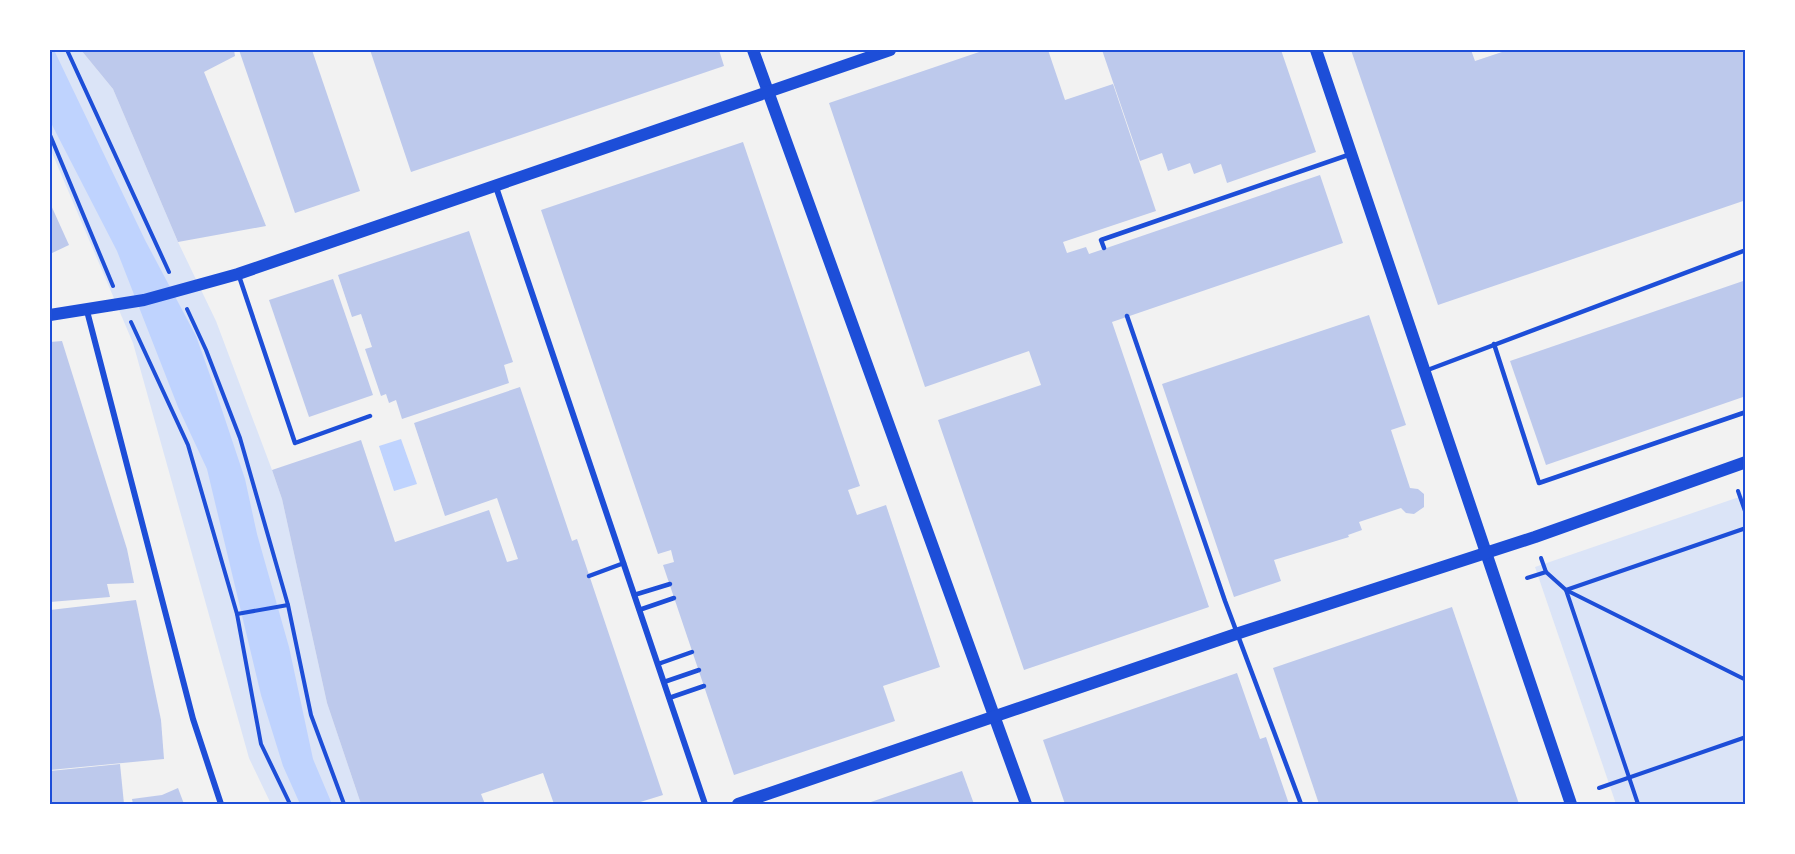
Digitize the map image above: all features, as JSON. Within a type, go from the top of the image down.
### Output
[{"type":"main road","points":[[753,50],[1026,804]]},
{"type":"main road","points":[[50,315],[113,306],[238,274],[890,50]]},
{"type":"main road","points":[[1316,50],[1571,804]]},
{"type":"main road","points":[[738,804],[1239,633],[1487,553],[1746,462]]},
{"type":"street","points":[[495,184],[705,804]]},
{"type":"street","points":[[87,311],[193,719],[221,804]]},
{"type":"lane","points":[[1104,249],[1101,240],[1352,153]]},
{"type":"lane","points":[[1425,370],[1746,250]]},
{"type":"lane","points":[[238,274],[295,443],[370,416]]},
{"type":"lane","points":[[1127,316],[1221,591],[1239,633],[1301,804]]},
{"type":"lane","points":[[1494,344],[1539,483],[1746,412]]},
{"type":"lane","points":[[589,576],[624,563]]},
{"type":"lane","points":[[634,596],[669,584]]},
{"type":"lane","points":[[639,610],[674,598]]},
{"type":"lane","points":[[658,664],[692,652]]},
{"type":"lane","points":[[664,682],[699,670]]},
{"type":"lane","points":[[669,698],[704,686]]},
{"type":"path","points":[[67,50],[171,276]]},
{"type":"path","points":[[50,135],[115,290]]},
{"type":"path","points":[[184,303],[206,350],[240,438],[288,604],[311,715],[344,804]]},
{"type":"path","points":[[129,317],[188,445],[237,614],[261,744],[290,804]]},
{"type":"path","points":[[1737,491],[1746,514]]},
{"type":"path","points":[[1566,590],[1746,528]]},
{"type":"path","points":[[1541,558],[1546,572],[1566,590],[1746,680]]},
{"type":"path","points":[[1527,578],[1546,572]]},
{"type":"path","points":[[1566,590],[1638,804]]},
{"type":"path","points":[[237,614],[288,604]]},
{"type":"path","points":[[1599,788],[1746,737]]},
{"type":"shaded area","points":[[50,50],[81,50],[113,89],[178,242],[216,321],[282,499],[327,703],[361,804],[271,804],[249,758],[133,343],[50,148]]},
{"type":"shaded area","points":[[1745,495],[1745,804],[1616,804],[1535,567]]},
{"type":"water","points":[[50,50],[54,50],[145,240],[196,336],[245,479],[257,534],[289,647],[313,759],[332,804],[300,804],[283,766],[261,695],[207,469],[178,407],[117,251],[50,121]]},
{"type":"water","points":[[401,439],[417,484],[394,491],[379,446]]},
{"type":"building","points":[[81,50],[234,50],[235,56],[204,72],[266,226],[178,242],[113,89]]},
{"type":"building","points":[[239,50],[312,50],[360,191],[295,213]]},
{"type":"building","points":[[370,50],[719,50],[724,66],[411,172]]},
{"type":"building","points":[[985,50],[1048,50],[1065,100],[1113,84],[1156,211],[1063,242],[1067,253],[1086,247],[1089,254],[1320,175],[1343,243],[1112,322],[1209,607],[1024,670],[938,420],[1041,385],[1029,351],[925,387],[829,103]]},
{"type":"building","points":[[1102,50],[1281,50],[1316,152],[1227,183],[1221,164],[1194,174],[1190,163],[1168,171],[1162,153],[1140,161]]},
{"type":"building","points":[[1351,50],[1471,50],[1475,61],[1508,50],[1746,50],[1746,200],[1438,305]]},
{"type":"building","points":[[743,142],[860,486],[848,490],[857,515],[886,505],[940,667],[883,686],[895,721],[734,775],[663,565],[674,562],[671,550],[658,554],[541,210]]},
{"type":"building","points":[[50,203],[69,245],[50,254]]},
{"type":"building","points":[[469,231],[513,362],[504,365],[509,383],[402,419],[396,400],[389,403],[386,394],[381,396],[365,349],[372,347],[361,314],[352,317],[338,275]]},
{"type":"building","points":[[333,279],[373,395],[309,417],[269,300]]},
{"type":"building","points":[[1746,280],[1746,396],[1546,465],[1510,361]]},
{"type":"building","points":[[1369,315],[1406,425],[1391,430],[1410,488],[1418,489],[1424,494],[1424,507],[1414,514],[1406,513],[1401,508],[1359,522],[1362,530],[1348,535],[1349,537],[1274,560],[1281,581],[1234,597],[1162,384]]},
{"type":"building","points":[[62,341],[127,549],[134,583],[107,584],[110,597],[50,602],[50,342]]},
{"type":"building","points":[[520,387],[572,541],[577,539],[663,795],[634,804],[554,804],[543,773],[481,794],[485,804],[361,804],[327,703],[282,499],[272,470],[361,440],[395,542],[489,510],[507,562],[518,559],[497,498],[445,516],[414,423]]},
{"type":"building","points":[[136,600],[161,720],[164,759],[50,770],[50,610]]},
{"type":"building","points":[[1452,607],[1519,804],[1319,804],[1273,668]]},
{"type":"building","points":[[1237,673],[1260,739],[1266,737],[1289,804],[1065,804],[1043,740]]},
{"type":"building","points":[[120,764],[124,804],[50,804],[50,771]]},
{"type":"building","points":[[962,771],[974,804],[865,804]]},
{"type":"building","points":[[178,788],[184,804],[133,804],[132,799],[162,795]]}]
